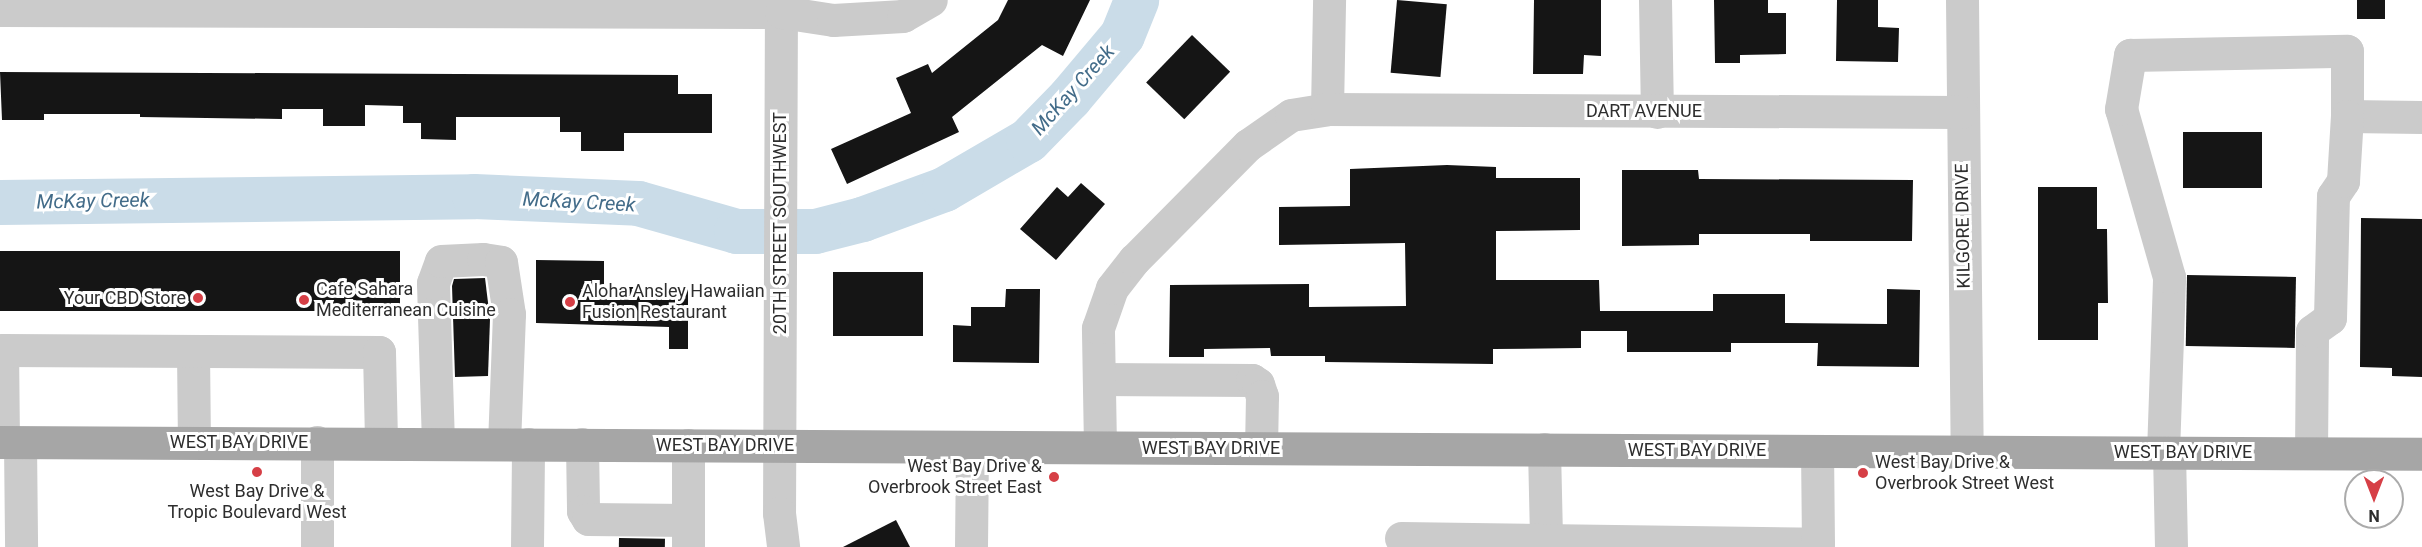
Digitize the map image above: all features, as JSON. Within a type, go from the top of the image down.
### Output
[{"type":"main road","name":"WEST BAY DRIVE","points":[[8,442],[2422,454]]},
{"type":"street","points":[[0,10],[781,6],[832,20],[903,16],[930,0]]},
{"type":"street","points":[[1327,109],[1329,0]]},
{"type":"street","points":[[1655,0],[1657,112]]},
{"type":"street","name":"KILGORE DRIVE","points":[[1962,0],[1961,112],[1967,452]]},
{"type":"street","name":"20TH STREET SOUTHWEST","points":[[781,6],[779,446],[783,547]]},
{"type":"street","points":[[2171,547],[2166,452],[2169,277],[2121,109],[2130,55],[2347,51],[2347,116],[2343,181],[2333,195],[2330,318],[2312,331],[2311,453]]},
{"type":"street","name":"DART AVENUE","points":[[1100,447],[1098,328],[1112,288],[1134,260],[1248,145],[1291,115],[1327,109],[1961,112]]},
{"type":"street","points":[[2347,116],[2422,117]]},
{"type":"street","points":[[438,443],[433,283],[441,261],[483,259],[501,262],[509,314],[516,444],[527,547]]},
{"type":"street","points":[[14,534],[2,350],[379,352],[381,443]]},
{"type":"street","points":[[193,351],[194,442]]},
{"type":"street","points":[[1099,379],[1252,381],[1258,384],[1262,396],[1261,448]]},
{"type":"street","points":[[317,442],[317,547]]},
{"type":"street","points":[[582,444],[583,511],[588,519],[687,534],[688,445]]},
{"type":"street","points":[[971,547],[972,447]]},
{"type":"street","points":[[1544,449],[1546,540]]},
{"type":"street","points":[[1401,538],[1818,544],[1817,451]]},
{"type":"building","points":[[1008,0],[1090,0],[1063,56],[1042,45],[952,117],[959,132],[847,184],[831,149],[911,113],[896,78],[928,64],[932,73],[998,20]]},
{"type":"building","points":[[1397,0],[1447,4],[1440,77],[1391,73]]},
{"type":"building","points":[[1534,0],[1601,0],[1601,56],[1584,55],[1583,74],[1533,74]]},
{"type":"building","points":[[1714,0],[1768,0],[1768,13],[1786,13],[1786,54],[1740,55],[1740,63],[1715,63]]},
{"type":"building","points":[[1837,0],[1878,0],[1878,27],[1899,28],[1898,62],[1836,61]]},
{"type":"building","points":[[2357,0],[2385,0],[2385,19],[2357,19]]},
{"type":"building","points":[[1192,35],[1230,72],[1184,119],[1146,82]]},
{"type":"building","points":[[0,72],[678,75],[678,94],[712,94],[712,133],[624,133],[624,151],[581,151],[581,132],[560,132],[560,117],[456,117],[456,140],[421,139],[421,123],[403,123],[403,106],[365,105],[365,126],[323,126],[323,109],[282,109],[282,119],[140,117],[140,114],[44,114],[44,120],[2,120]]},
{"type":"building","points":[[2183,132],[2262,132],[2262,188],[2183,188]]},
{"type":"building","points":[[1447,165],[1496,167],[1496,178],[1580,178],[1580,230],[1496,231],[1496,280],[1599,280],[1600,311],[1713,311],[1713,294],[1785,294],[1785,323],[1887,324],[1887,289],[1920,290],[1919,367],[1817,366],[1818,343],[1731,343],[1731,352],[1627,352],[1627,331],[1581,331],[1581,348],[1493,349],[1493,364],[1325,362],[1325,356],[1271,356],[1270,348],[1204,349],[1204,357],[1169,357],[1170,285],[1309,284],[1309,307],[1406,306],[1405,243],[1279,245],[1279,207],[1350,206],[1350,169]]},
{"type":"building","points":[[1622,170],[1698,170],[1699,179],[1913,180],[1912,241],[1810,241],[1810,234],[1699,234],[1699,245],[1622,246]]},
{"type":"building","points":[[1081,183],[1105,204],[1056,260],[1020,229],[1057,187],[1068,197]]},
{"type":"building","points":[[2038,187],[2097,187],[2097,229],[2107,229],[2108,303],[2098,303],[2098,340],[2038,340]]},
{"type":"building","points":[[2361,218],[2422,219],[2422,377],[2392,376],[2392,368],[2360,367]]},
{"type":"building","points":[[0,251],[400,251],[400,311],[0,311]]},
{"type":"building","points":[[536,260],[604,261],[604,287],[688,287],[688,349],[669,349],[669,327],[536,323]]},
{"type":"building","points":[[833,272],[923,272],[923,336],[833,336]]},
{"type":"building","points":[[2187,275],[2296,277],[2295,348],[2186,346]]},
{"type":"building","points":[[485,278],[490,319],[488,376],[455,377],[452,286],[454,279]]},
{"type":"building","points":[[1006,289],[1040,289],[1039,363],[953,362],[953,325],[971,326],[971,307],[1005,307]]},
{"type":"building","points":[[896,520],[910,547],[843,547]]},
{"type":"building","points":[[619,538],[665,539],[665,547],[619,547]]},
{"type":"waterway","name":"McKay Creek","points":[[0,202],[474,196],[638,203],[736,231],[815,231],[862,219],[944,189],[1028,140],[1069,98],[1122,35],[1136,0]]},
{"type":"place","name":"Your CBD Store","points":[[198,298]]},
{"type":"place","name":"Cafe Sahara Mediterranean Cuisine","points":[[304,300]]},
{"type":"place","name":"Aloha Ansley Hawaiian Fusion Restaurant","points":[[570,302]]},
{"type":"place","name":"West Bay Drive & Tropic Boulevard West","points":[[257,472]]},
{"type":"place","name":"West Bay Drive & Overbrook Street West","points":[[1863,473]]},
{"type":"place","name":"West Bay Drive & Overbrook Street East","points":[[1054,477]]}]
